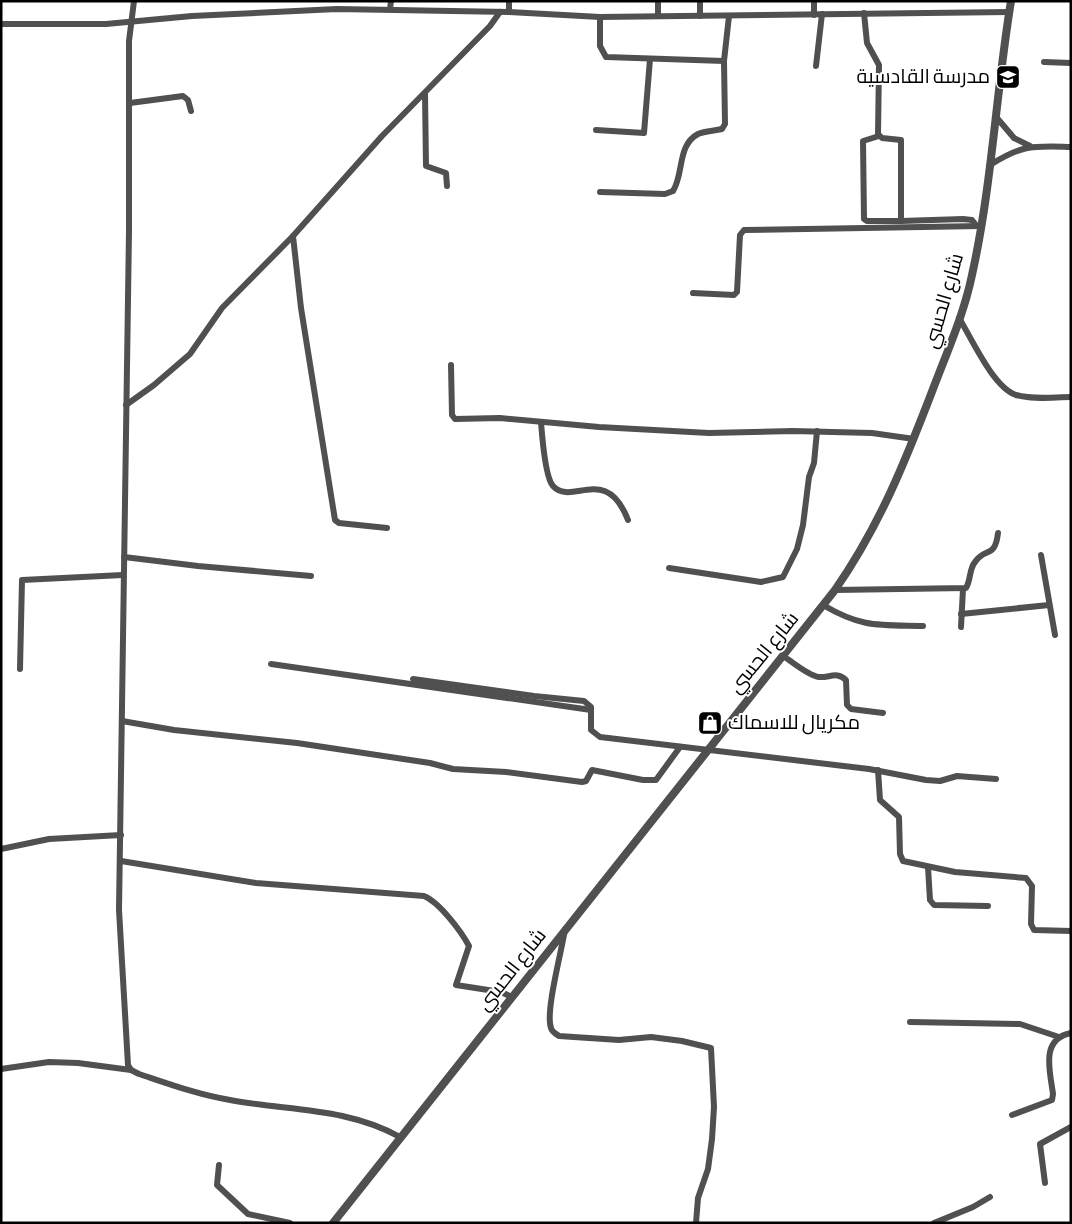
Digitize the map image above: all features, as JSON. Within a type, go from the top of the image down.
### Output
[{"type":"street","points":[[131,1070],[126,1048],[119,910],[130,103],[129,41],[134,1]]},
{"type":"street","points":[[390,9],[391,1]]},
{"type":"street","points":[[509,1],[509,12]]},
{"type":"street","points":[[658,1],[658,16]]},
{"type":"street","points":[[700,1],[700,16]]},
{"type":"street","points":[[814,1],[814,15]]},
{"type":"street","name":"شارع الحسي","points":[[333,1223],[565,928],[836,590],[869,539],[914,439],[959,318],[972,276],[978,225],[997,118],[1011,1]]},
{"type":"street","points":[[1,24],[63,25],[337,9],[509,12],[600,17],[1009,12]]},
{"type":"street","points":[[126,405],[154,385],[190,354],[222,308],[293,236],[382,136],[490,26],[500,12]]},
{"type":"street","points":[[816,66],[822,14]]},
{"type":"street","points":[[864,14],[867,43],[879,65],[879,136]]},
{"type":"street","points":[[600,192],[665,194],[673,191],[677,185],[684,151],[694,137],[700,133],[722,128],[725,124],[724,61],[729,16]]},
{"type":"street","points":[[600,17],[600,46],[606,57],[724,61]]},
{"type":"street","points":[[596,130],[644,133],[650,59]]},
{"type":"street","points":[[1044,62],[1071,63]]},
{"type":"street","points":[[425,94],[426,166],[446,173],[448,186]]},
{"type":"street","points":[[130,103],[183,96],[188,100],[191,111]]},
{"type":"street","points":[[997,118],[1014,138],[1030,146]]},
{"type":"street","points":[[901,221],[901,140],[879,136],[865,138],[862,148],[864,220],[880,224],[901,221],[963,219],[972,220],[978,225]]},
{"type":"street","points":[[990,165],[1010,153],[1030,146],[1071,147]]},
{"type":"street","points":[[693,293],[734,295],[737,292],[740,235],[744,230],[880,224],[978,225]]},
{"type":"street","points":[[293,236],[301,308],[335,520],[339,523],[387,528]]},
{"type":"street","points":[[959,318],[995,378],[1007,391],[1024,396],[1071,397]]},
{"type":"street","points":[[450,365],[453,417],[500,418],[709,433],[817,431],[872,433],[914,439]]},
{"type":"street","points":[[542,422],[542,445],[551,485],[556,489],[569,491],[605,491],[622,504],[628,520]]},
{"type":"street","points":[[669,568],[760,582],[782,577],[798,549],[803,525],[808,477],[814,463],[817,431]]},
{"type":"street","points":[[836,590],[939,587],[962,589],[968,585],[975,562],[992,551],[997,542],[998,533]]},
{"type":"street","points":[[1041,555],[1055,635]]},
{"type":"street","points":[[124,557],[311,576]]},
{"type":"street","points":[[20,669],[22,580],[123,574]]},
{"type":"street","points":[[961,627],[962,589]]},
{"type":"street","points":[[823,605],[846,619],[866,625],[923,626]]},
{"type":"street","points":[[961,614],[1049,605]]},
{"type":"street","points":[[783,656],[817,677],[831,675],[843,677],[846,680],[847,705],[851,709],[883,713]]},
{"type":"street","points":[[271,664],[591,710]]},
{"type":"street","points":[[413,679],[584,701],[589,703],[591,710],[591,730],[600,737],[878,770],[926,780],[940,781],[958,776],[996,779]]},
{"type":"street","points":[[122,721],[174,730],[296,743],[430,763],[448,768],[506,772],[582,782],[586,782],[592,770],[652,782],[656,780],[680,747]]},
{"type":"street","points":[[878,770],[880,800],[899,817],[901,859],[907,863],[970,874],[1026,878],[1032,886],[1031,924],[1034,930],[1071,931]]},
{"type":"street","points":[[1,849],[49,839],[121,835]]},
{"type":"street","points":[[121,861],[256,883],[424,896],[437,902],[444,914],[457,926],[469,946],[456,985],[501,992],[512,997]]},
{"type":"street","points":[[928,867],[930,900],[934,905],[988,906]]},
{"type":"street","points":[[565,928],[551,1014],[550,1027],[554,1033],[559,1036],[619,1040],[651,1038],[682,1040],[711,1048],[714,1107],[712,1139],[708,1169],[698,1198],[696,1223]]},
{"type":"street","points":[[910,1022],[1020,1024],[1059,1037]]},
{"type":"street","points":[[1012,1115],[1048,1102],[1053,1098],[1048,1054],[1050,1047],[1059,1037],[1071,1032]]},
{"type":"street","points":[[1,1070],[49,1062],[78,1063],[131,1070],[209,1096],[232,1101],[318,1110],[379,1126],[400,1137]]},
{"type":"street","points":[[1044,1183],[1040,1144],[1071,1127]]},
{"type":"street","points":[[219,1165],[217,1185],[248,1214],[290,1223]]},
{"type":"street","points":[[934,1223],[973,1207],[990,1197]]},
{"type":"place","name":"مدرسة القادسية","points":[[1008,77]]},
{"type":"place","name":"مكريال للاسماك","points":[[710,723]]}]
